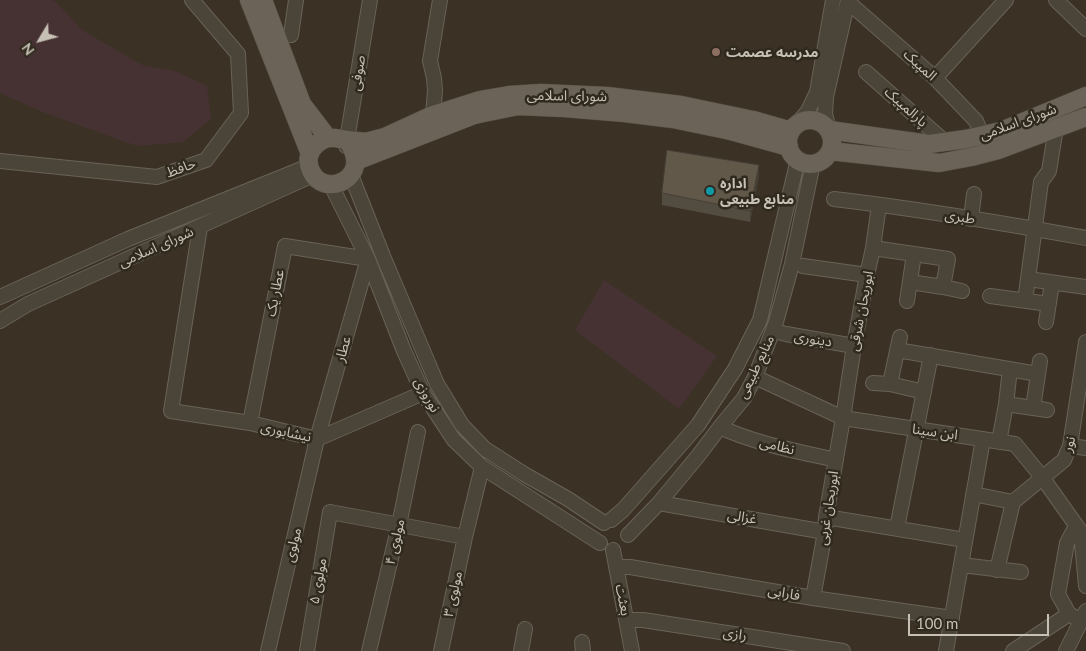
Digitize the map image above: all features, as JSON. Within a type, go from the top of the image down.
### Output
[{"type":"main road","points":[[249,0],[310,165],[318,180],[324,184],[331,185],[339,184],[346,180],[354,168],[355,154],[346,143],[335,138],[328,138],[312,148],[310,165]]},
{"type":"main road","points":[[263,0],[302,104],[328,138]]},
{"type":"main road","name":"شورای اسلامی","points":[[346,143],[366,142],[385,137],[433,115],[480,100],[509,95],[542,93],[607,96],[681,105],[753,120],[797,145]]},
{"type":"main road","name":"شورای اسلامی","points":[[829,130],[929,144],[945,142],[966,139],[1000,130],[1086,96]]},
{"type":"main road","name":"شورای اسلامی","points":[[354,168],[474,115],[518,106],[608,111],[673,119],[797,145]]},
{"type":"main road","name":"شورای اسلامی","points":[[830,151],[939,163],[998,150],[1086,117]]},
{"type":"main road","points":[[802,121],[817,121],[829,130],[832,137],[832,145],[826,157],[820,161],[797,145],[802,121]]},
{"type":"street","name":"حافظ","points":[[0,161],[157,177],[206,160],[241,113],[238,54],[192,0]]},
{"type":"street","points":[[291,35],[296,0]]},
{"type":"street","name":"صوفی","points":[[346,143],[370,0]]},
{"type":"street","points":[[433,115],[435,91],[430,61],[440,0]]},
{"type":"street","points":[[797,145],[816,92],[833,0]]},
{"type":"street","points":[[935,78],[1006,0]]},
{"type":"street","points":[[1056,0],[1086,29]]},
{"type":"street","points":[[829,130],[825,114],[826,97],[848,1]]},
{"type":"street","name":"المپیک","points":[[848,1],[935,78],[976,121],[982,135]]},
{"type":"street","name":"پارالمپیک","points":[[866,72],[945,142]]},
{"type":"street","points":[[1025,301],[1041,182],[1049,171],[1056,128]]},
{"type":"street","name":"منابع طبیعی","points":[[628,535],[698,456],[744,398],[755,377],[776,322],[792,264],[797,145]]},
{"type":"street","name":"منابع طبیعی","points":[[607,521],[623,510],[698,425],[739,361],[760,320],[797,145]]},
{"type":"street","name":"شورای اسلامی","points":[[0,321],[28,304],[200,227],[310,165]]},
{"type":"street","name":"شورای اسلامی","points":[[2,293],[128,239],[310,165]]},
{"type":"street","name":"نوروزی","points":[[354,168],[387,265],[437,384],[462,425],[485,449],[524,474],[607,521]]},
{"type":"street","name":"نوروزی","points":[[331,185],[368,259],[404,351],[423,393],[454,440],[482,466],[600,543]]},
{"type":"street","points":[[971,219],[974,194]]},
{"type":"street","name":"طبری","points":[[834,199],[1086,238]]},
{"type":"street","name":"ابوریحان شرقی","points":[[843,418],[879,205]]},
{"type":"street","name":"نیشابوری","points":[[200,227],[171,411],[250,423],[317,439],[423,393]]},
{"type":"street","name":"عطار یک","points":[[250,423],[284,246],[368,259]]},
{"type":"street","points":[[873,248],[948,259],[943,287]]},
{"type":"street","points":[[908,301],[914,254]]},
{"type":"street","name":"عطار","points":[[317,439],[368,259]]},
{"type":"street","points":[[803,266],[867,275]]},
{"type":"street","points":[[1028,279],[1086,287]]},
{"type":"street","points":[[910,282],[962,292]]},
{"type":"street","points":[[1046,322],[1052,283]]},
{"type":"street","points":[[990,296],[1048,304]]},
{"type":"street","name":"دینوری","points":[[773,331],[854,346]]},
{"type":"street","name":"نور","points":[[1013,502],[1064,460],[1070,446],[1084,365],[1086,342]]},
{"type":"street","points":[[890,384],[899,343],[931,356],[1010,369],[1039,368],[1040,409],[1006,404]]},
{"type":"street","points":[[897,528],[931,356]]},
{"type":"street","points":[[999,442],[1010,369]]},
{"type":"street","name":"ابن سینا","points":[[755,377],[843,418],[1015,444],[1042,477],[1081,531]]},
{"type":"street","points":[[873,382],[924,392]]},
{"type":"street","name":"ابوریحان غربی","points":[[813,598],[843,418]]},
{"type":"street","name":"نظامی","points":[[720,427],[769,445],[836,460]]},
{"type":"street","name":"مولوی ۴","points":[[369,651],[399,525],[418,432]]},
{"type":"street","name":"مولوی","points":[[268,651],[317,439]]},
{"type":"street","points":[[946,651],[983,439]]},
{"type":"street","points":[[1070,446],[1086,448]]},
{"type":"street","name":"مولوی ۳","points":[[442,651],[465,537],[482,466]]},
{"type":"street","points":[[973,494],[1013,502],[997,570]]},
{"type":"street","name":"غزالی","points":[[659,502],[825,532]]},
{"type":"street","name":"مولوی ۵","points":[[307,651],[330,512],[399,525]]},
{"type":"street","points":[[826,517],[965,540]]},
{"type":"street","points":[[607,521],[617,521],[623,524],[628,535],[624,546],[613,550],[600,543],[598,536],[599,528],[607,521]]},
{"type":"street","points":[[399,525],[465,537]]},
{"type":"street","points":[[1081,531],[1086,580]]},
{"type":"street","points":[[1078,615],[1058,594],[1067,543],[1081,531]]},
{"type":"street","name":"بعثت","points":[[613,550],[632,651]]},
{"type":"street","points":[[961,565],[1021,572]]},
{"type":"street","name":"فارابی","points":[[616,567],[630,567],[813,598],[952,618]]},
{"type":"street","points":[[1013,651],[1078,615]]},
{"type":"street","points":[[1066,651],[1078,615]]},
{"type":"street","name":"رازی","points":[[626,620],[643,620],[843,651]]},
{"type":"street","points":[[521,651],[525,629]]},
{"type":"shaded area","points":[[0,0],[52,0],[82,30],[142,65],[175,71],[207,86],[211,119],[183,142],[137,146],[45,113],[0,93]]},
{"type":"shaded area","points":[[604,280],[717,356],[679,409],[575,330]]},
{"type":"building","name":"اداره منابع طبیعی","points":[[667,150],[759,165],[750,211],[662,193]]},
{"type":"place","name":"مدرسه عصمت","points":[[716,52]]},
{"type":"place","name":"اداره منابع طبیعی","points":[[710,191]]}]
